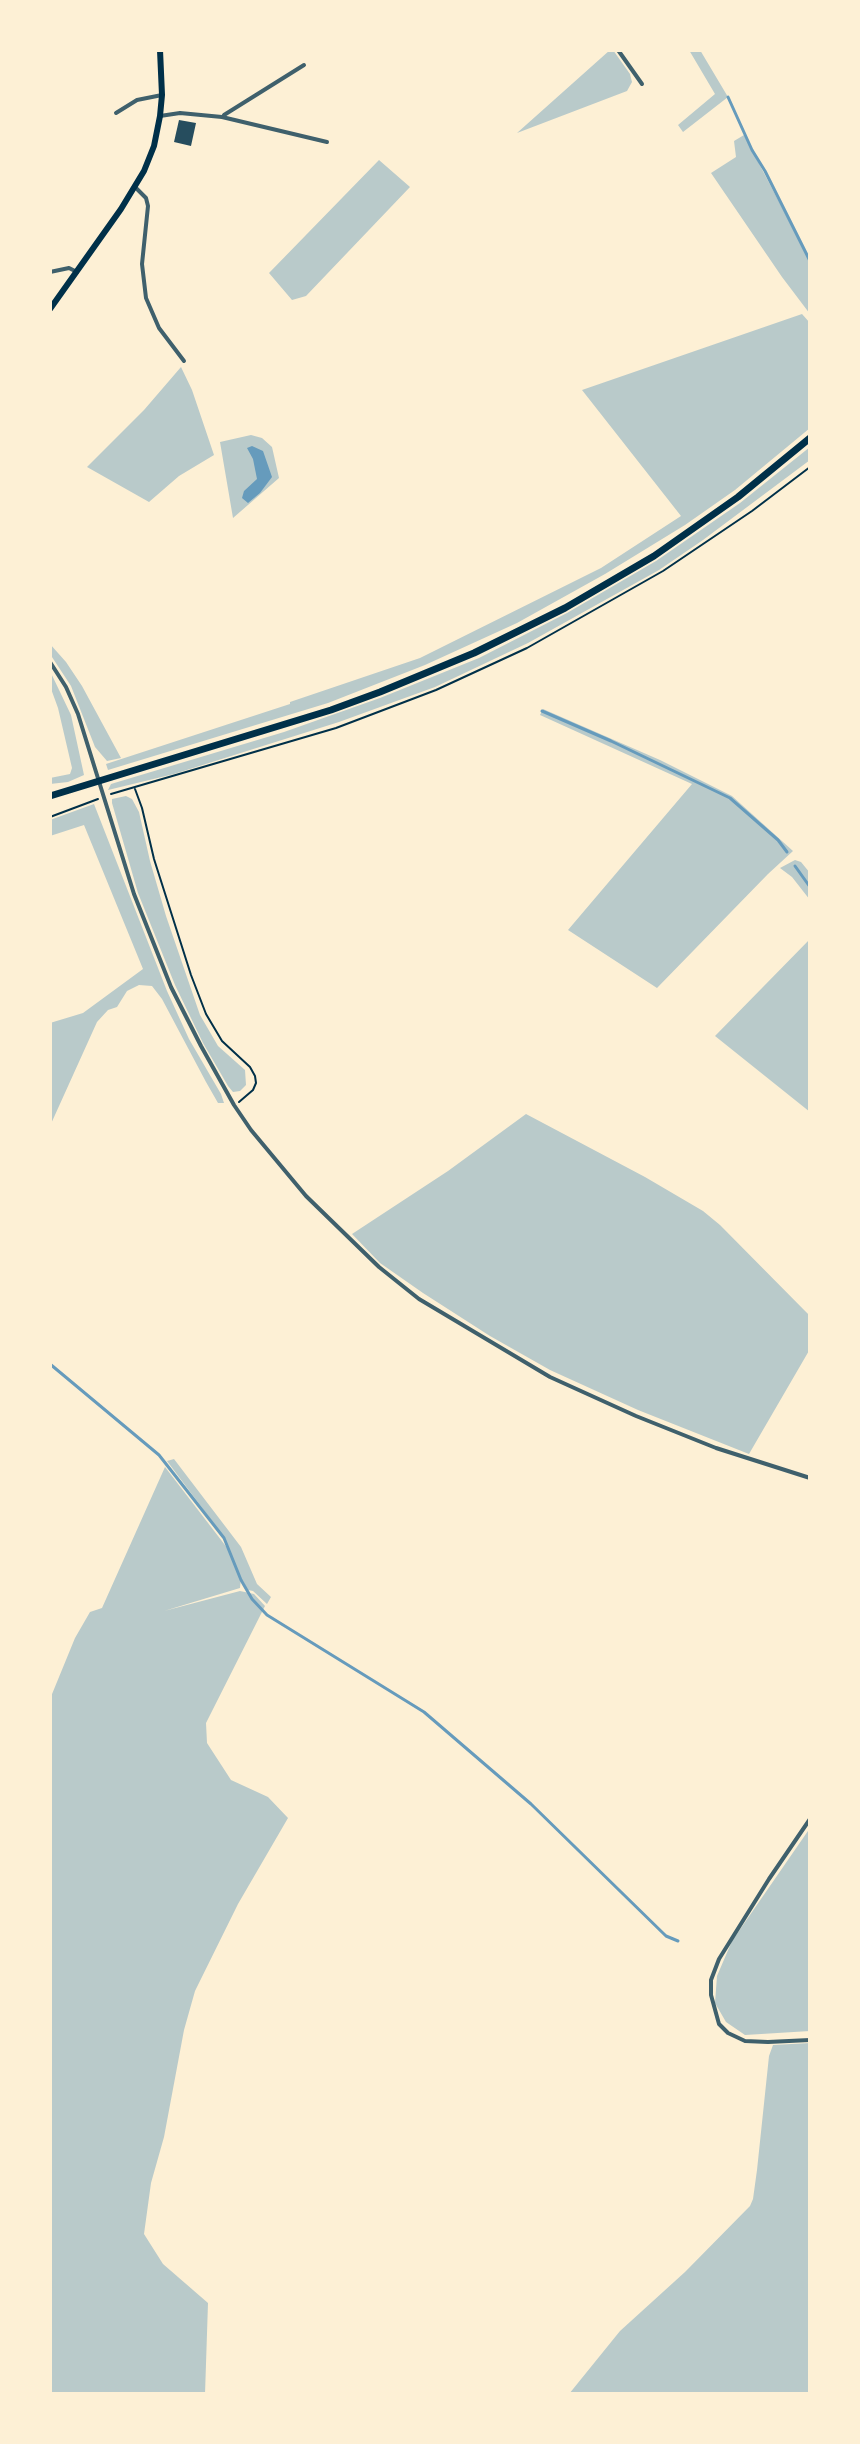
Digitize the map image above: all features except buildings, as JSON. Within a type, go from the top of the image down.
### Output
[{"type":"highway","points":[[50,796],[331,710],[474,653],[565,608],[654,556],[738,497],[810,438]]},
{"type":"main road","points":[[50,309],[136,188],[154,146],[162,95],[160,50]]},
{"type":"street","points":[[618,50],[642,84]]},
{"type":"street","points":[[222,117],[304,65]]},
{"type":"street","points":[[116,113],[137,100],[162,95]]},
{"type":"street","points":[[160,116],[180,113],[222,117],[327,142]]},
{"type":"street","points":[[136,188],[146,198],[148,206],[142,264],[146,298],[159,328],[184,361]]},
{"type":"street","points":[[50,272],[69,268],[77,272]]},
{"type":"street","points":[[50,662],[72,701],[134,894],[171,987],[234,1105],[306,1196],[379,1267],[419,1299],[550,1377],[716,1448],[810,1478]]},
{"type":"street","points":[[810,1819],[727,1946],[711,1980],[714,2011],[719,2024],[728,2033],[745,2041],[810,2040]]},
{"type":"path","points":[[50,817],[134,788],[191,975],[206,1014],[222,1041],[250,1067],[255,1076],[253,1090],[234,1105]]},
{"type":"shaded area","points":[[610,50],[630,74],[632,82],[627,91],[517,133]]},
{"type":"shaded area","points":[[689,50],[700,50],[728,97],[683,132],[678,125],[715,94]]},
{"type":"shaded area","points":[[744,135],[810,261],[810,314],[711,173],[736,157],[734,141]]},
{"type":"shaded area","points":[[379,160],[410,187],[306,296],[292,300],[269,273]]},
{"type":"shaded area","points":[[802,314],[810,323],[810,428],[735,490],[685,525],[517,623],[425,665],[328,703],[108,770],[106,764],[420,658],[601,568],[681,516],[582,390]]},
{"type":"shaded area","points":[[181,367],[214,455],[179,476],[149,502],[87,467],[144,410]]},
{"type":"shaded area","points":[[251,435],[262,438],[272,447],[279,478],[233,518],[220,442]]},
{"type":"shaded area","points":[[810,447],[810,460],[703,540],[659,570],[528,643],[435,687],[339,722],[174,774],[108,790],[111,784],[284,732],[479,658],[567,613],[656,561],[740,503]]},
{"type":"shaded area","points":[[50,644],[82,686],[121,758],[107,761],[95,747],[71,686],[50,654]]},
{"type":"shaded area","points":[[50,671],[71,715],[84,775],[68,782],[50,784],[50,778],[70,774],[72,768],[50,686]]},
{"type":"shaded area","points":[[543,709],[660,760],[732,796],[793,851],[657,988],[568,930],[692,784],[540,715]]},
{"type":"shaded area","points":[[126,796],[132,799],[139,812],[166,916],[200,1015],[218,1046],[245,1070],[246,1085],[240,1091],[233,1092],[228,1086],[203,1043],[175,985],[138,893],[112,803],[112,799]]},
{"type":"shaded area","points":[[94,804],[167,991],[224,1103],[218,1103],[162,999],[152,986],[139,985],[127,991],[117,1007],[108,1010],[97,1022],[50,1126],[50,1023],[83,1013],[143,969],[84,825],[50,836],[50,820]]},
{"type":"shaded area","points":[[795,860],[801,862],[810,873],[810,900],[792,877],[780,868]]},
{"type":"shaded area","points":[[810,939],[810,1112],[715,1036]]},
{"type":"shaded area","points":[[526,1114],[703,1211],[810,1316],[810,1349],[749,1454],[638,1410],[550,1370],[423,1293],[380,1263],[352,1234],[448,1171]]},
{"type":"shaded area","points":[[174,1459],[241,1547],[257,1584],[271,1597],[267,1604],[253,1591],[248,1590],[241,1578],[240,1588],[164,1611],[240,1591],[254,1594],[265,1606],[206,1723],[207,1743],[231,1780],[268,1797],[288,1818],[238,1904],[195,1991],[151,2183],[144,2234],[163,2264],[208,2303],[205,2394],[50,2394],[50,1699],[75,1638],[90,1612],[102,1608],[165,1467],[228,1549],[224,1537],[167,1461]]},
{"type":"shaded area","points":[[810,1828],[810,2031],[745,2035],[726,2022],[715,2003],[717,1976],[732,1941]]},
{"type":"shaded area","points":[[810,2043],[810,2394],[569,2394],[620,2331],[685,2272],[750,2206],[757,2170],[769,2056],[773,2045]]},
{"type":"water","points":[[252,446],[263,451],[272,477],[248,503],[242,498],[244,491],[257,479],[247,448]]},
{"type":"waterway","points":[[728,97],[810,261]]},
{"type":"waterway","points":[[542,711],[730,798],[778,840],[787,852]]},
{"type":"waterway","points":[[795,866],[810,887]]},
{"type":"waterway","points":[[50,1364],[159,1455],[224,1538],[241,1580],[252,1599],[267,1615],[424,1712],[531,1804],[666,1936],[678,1941]]}]
